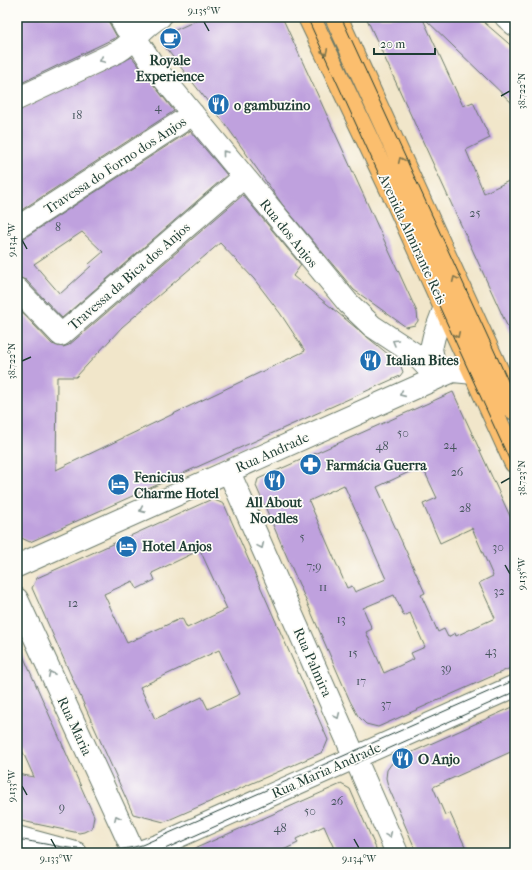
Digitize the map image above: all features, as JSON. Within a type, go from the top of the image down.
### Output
[{"type":"main road","name":"Avenida Almirante Reis","points":[[309,17],[445,307],[515,462]]},
{"type":"main road","name":"Avenida Almirante Reis","points":[[336,17],[508,381],[515,409]]},
{"type":"main road","points":[[474,373],[508,381]]},
{"type":"street","name":"Rua dos Anjos","points":[[120,17],[134,39],[193,114],[348,303],[372,326],[424,353],[437,378]]},
{"type":"street","points":[[17,99],[119,51],[134,39],[145,26],[160,17]]},
{"type":"street","points":[[506,17],[515,25]]},
{"type":"street","name":"Travessa do Forno dos Anjos","points":[[17,228],[193,114]]},
{"type":"street","name":"Travessa da Bica dos Anjos","points":[[17,289],[62,334],[244,177]]},
{"type":"street","points":[[424,353],[434,336],[445,307]]},
{"type":"street","points":[[437,378],[453,371],[474,373]]},
{"type":"street","name":"Rua Andrade","points":[[17,566],[437,378]]},
{"type":"street","name":"Rua Palmira","points":[[229,472],[398,853]]},
{"type":"street","name":"Rua Maria","points":[[17,599],[135,853]]},
{"type":"street","name":"Rua Maria Andrade","points":[[135,853],[159,845],[515,686]]},
{"type":"street","points":[[17,837],[76,853]]},
{"type":"building","points":[[17,17],[106,17],[117,37],[17,85]]},
{"type":"building","points":[[204,17],[282,17],[417,312],[418,321],[415,325],[406,327],[354,290],[282,204],[223,121],[165,47],[162,42],[167,34]]},
{"type":"building","points":[[366,17],[422,17],[463,106],[473,102],[490,138],[466,150],[484,193],[515,178],[515,343]]},
{"type":"building","points":[[423,17],[478,17],[515,49],[515,106]]},
{"type":"building","points":[[132,57],[174,111],[17,213],[17,111]]},
{"type":"building","points":[[190,131],[227,175],[62,318],[26,280],[17,277],[17,240],[24,238]],"holes":[[[82,232],[103,252],[89,264],[91,266],[60,294],[34,264]]]},
{"type":"building","points":[[243,195],[301,265],[293,276],[400,364],[403,372],[400,376],[30,542],[17,536],[17,307],[52,344],[63,347],[69,345]],"holes":[[[220,243],[254,279],[280,313],[305,351],[56,470],[57,377],[76,377],[122,327]]]},
{"type":"building","points":[[453,392],[515,527],[515,666],[378,727],[366,724],[358,716],[350,701],[256,486],[258,479]],"holes":[[[422,466],[437,498],[423,504],[440,543],[472,528],[493,576],[479,583],[495,618],[456,636],[455,633],[448,637],[444,629],[438,632],[421,595],[425,593],[377,487]],[[344,485],[386,579],[355,592],[352,586],[347,588],[309,501]],[[394,595],[404,616],[410,613],[425,647],[411,653],[414,659],[384,673],[366,632],[372,629],[363,608]]]},
{"type":"building","points":[[212,499],[224,504],[328,740],[323,752],[164,822],[133,814],[32,588],[37,578]],"holes":[[[200,550],[227,609],[187,628],[182,618],[127,643],[104,594],[133,581],[137,589],[155,580],[152,573]],[[219,650],[240,694],[208,709],[202,697],[155,719],[140,687]]]},
{"type":"building","points":[[17,642],[94,816],[92,828],[84,832],[79,833],[17,820],[17,774],[34,777],[17,739]]},
{"type":"building","points":[[515,706],[515,750],[433,787],[445,815],[450,813],[468,853],[417,853],[388,786],[386,778],[387,770],[392,763],[399,758]]},
{"type":"building","points":[[341,784],[350,789],[378,853],[336,853],[324,826],[296,839],[298,843],[277,853],[185,853]]},
{"type":"tram line","points":[[307,17],[515,472]]},
{"type":"tram line","points":[[341,17],[515,396]]},
{"type":"tram line","points":[[17,839],[64,847],[95,850],[111,850],[142,845],[515,680]]},
{"type":"tram line","points":[[156,853],[515,692]]},
{"type":"place","name":"Royale Experience","points":[[170,38]]},
{"type":"place","name":"o gambuzino","points":[[219,105]]},
{"type":"place","name":"Italian Bites","points":[[371,360]]},
{"type":"place","name":"Farmácia Guerra","points":[[311,465]]},
{"type":"place","name":"All About Noodles","points":[[274,480]]},
{"type":"place","name":"Fenicius Charme Hotel","points":[[119,485]]},
{"type":"place","name":"Hotel Anjos","points":[[127,546]]},
{"type":"place","name":"O Anjo","points":[[403,759]]}]
